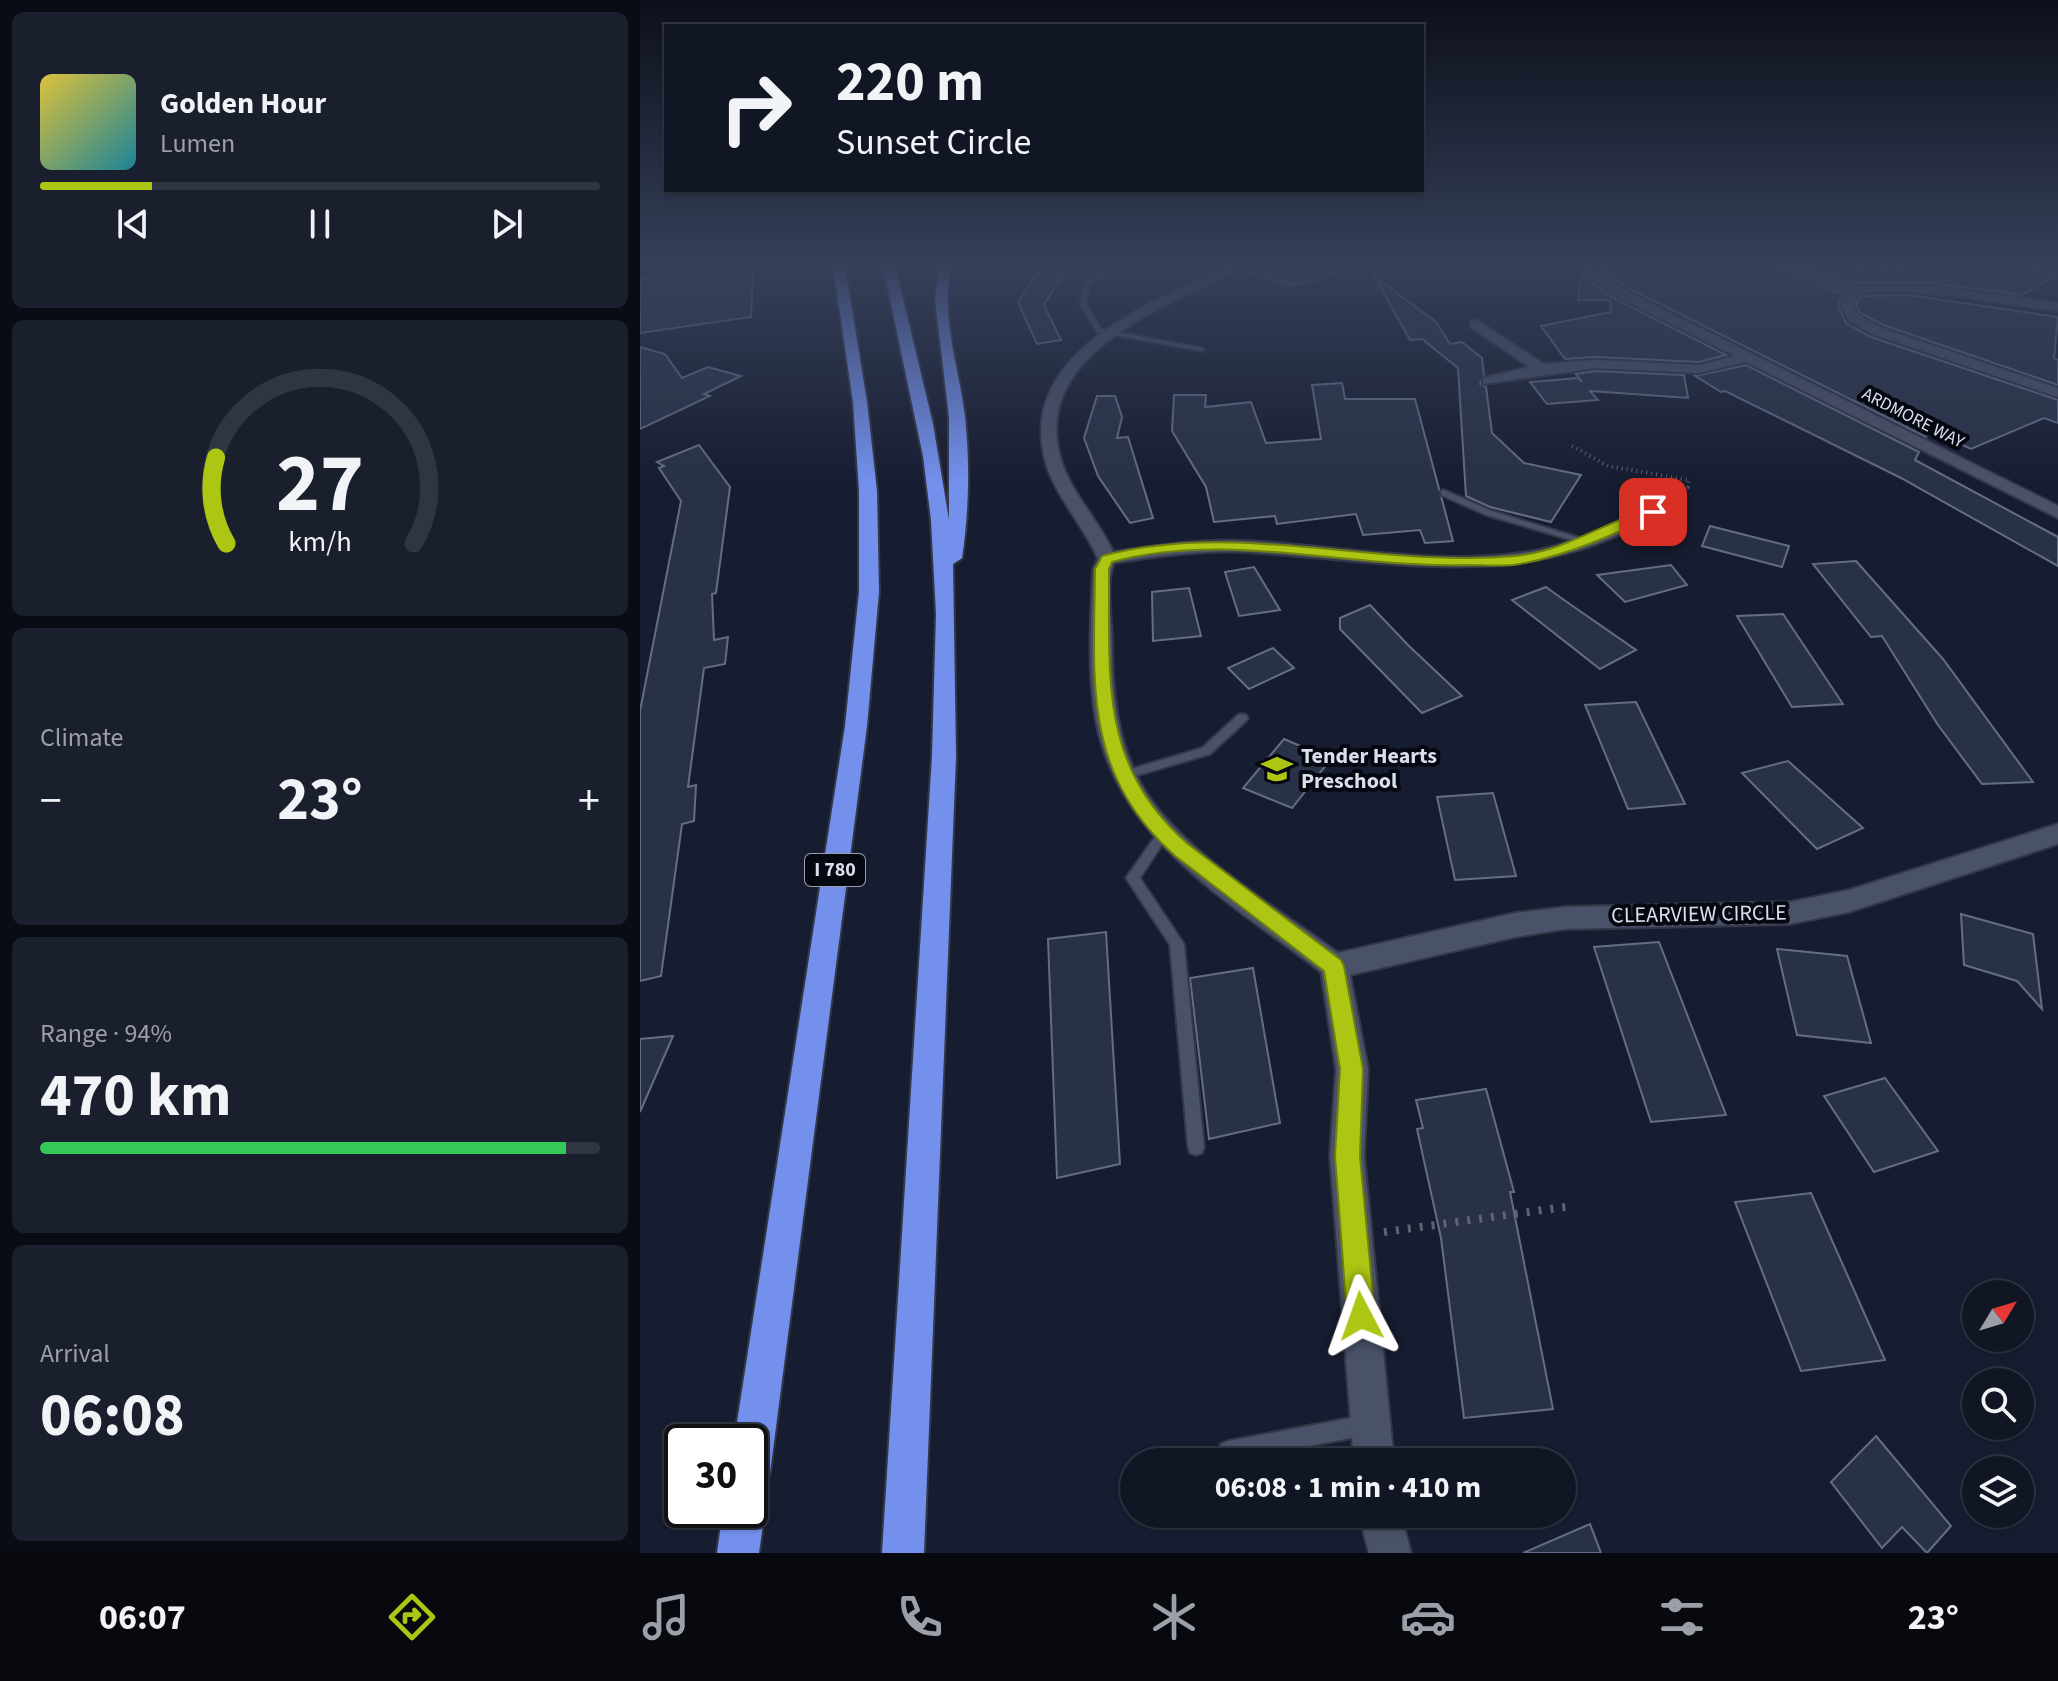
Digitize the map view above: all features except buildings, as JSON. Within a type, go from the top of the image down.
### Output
[{"type":"highway","name":"I 780","points":[[757,1424],[856,726],[869,592],[866,476],[848,338]]},
{"type":"highway","points":[[903,1553],[946,692],[941,523],[931,454],[905,338]]},
{"type":"highway","points":[[945,604],[960,519],[957,417],[946,338]]},
{"type":"highway","points":[[738,1553],[741,1528]]},
{"type":"street","points":[[1105,338],[1071,365],[1060,380],[1051,396],[1047,433],[1052,458],[1098,535],[1107,559],[1102,569],[1102,687],[1107,734],[1133,795],[1163,834],[1278,927],[1334,966],[1352,1069],[1347,1156],[1373,1448]]},
{"type":"street","points":[[1497,338],[1541,369]]},
{"type":"street","name":"ARDMORE WAY","points":[[1712,338],[2058,513]]},
{"type":"street","points":[[1899,338],[2058,393]]},
{"type":"street","points":[[1488,381],[1541,369],[1595,364],[1699,369],[1749,357]]},
{"type":"street","points":[[1107,559],[1203,544],[1467,564],[1518,560],[1588,542],[1653,512]]},
{"type":"street","name":"CLEARVIEW CIRCLE","points":[[1334,966],[1515,925],[1565,918],[1790,913],[1849,901],[2058,834]]},
{"type":"street","points":[[1384,1528],[1390,1553]]},
{"type":"lane","points":[[1141,338],[1201,350]]},
{"type":"lane","points":[[1444,493],[1489,513],[1588,542]]},
{"type":"lane","points":[[1125,775],[1206,751],[1242,718]]},
{"type":"lane","points":[[1163,834],[1133,878],[1177,944],[1196,1147]]},
{"type":"lane","points":[[1244,1448],[1371,1424]]},
{"type":"path","points":[[1572,446],[1608,466],[1689,480],[1688,487],[1640,483],[1643,491]]},
{"type":"path","points":[[1356,1237],[1572,1206]]},
{"type":"place","name":"Tender Hearts Preschool","points":[[1277,769]]},
{"type":"route","points":[[1361,1316],[1347,1156],[1352,1069],[1334,966],[1278,927],[1181,850],[1163,834],[1133,795],[1107,734],[1102,687],[1102,569],[1107,559],[1132,552],[1203,544],[1416,562],[1467,564],[1518,560],[1588,542],[1653,512]]}]
